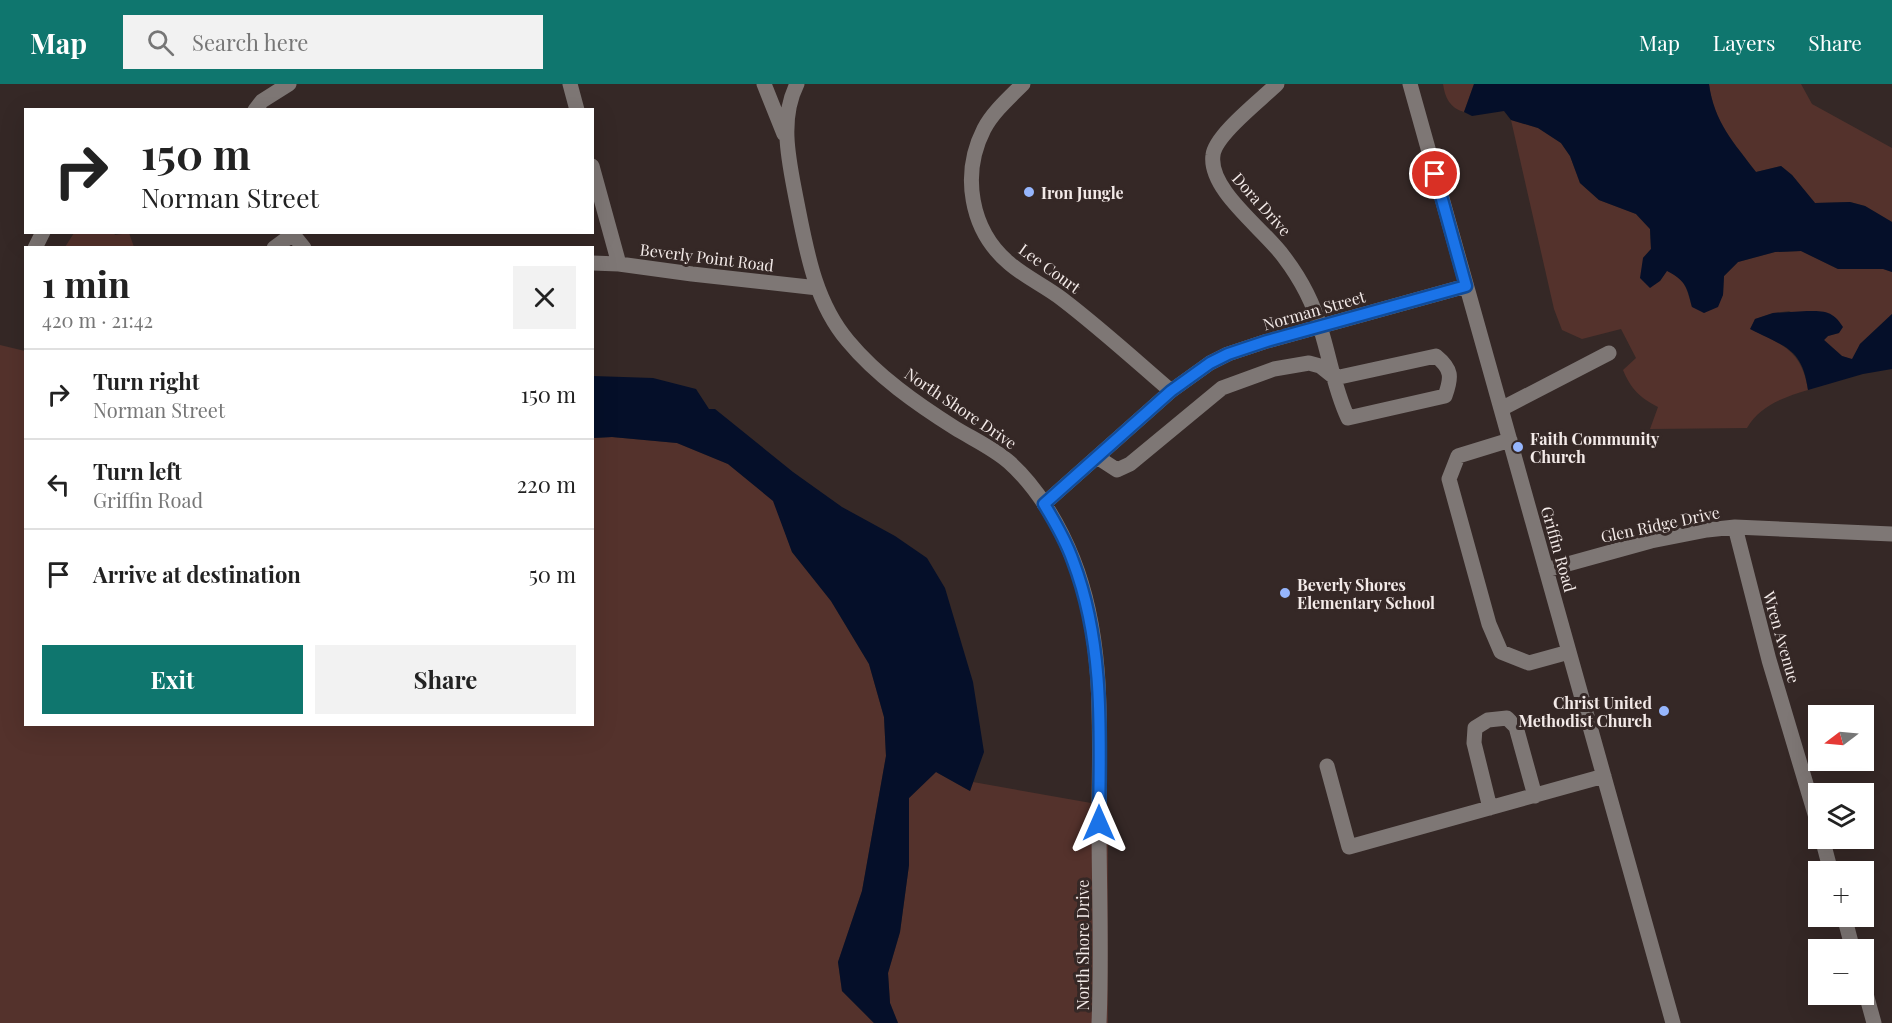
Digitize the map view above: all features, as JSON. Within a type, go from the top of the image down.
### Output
[{"type":"street","points":[[257,108],[262,101],[289,84]]},
{"type":"street","points":[[570,84],[576,108]]},
{"type":"street","points":[[764,84],[787,142]]},
{"type":"street","name":"North Shore Drive","points":[[797,84],[788,114],[789,161],[807,253],[818,288],[837,326],[863,358],[905,393],[1008,461],[1044,504],[1073,560],[1089,615],[1096,653],[1100,704],[1101,974],[1099,1023]]},
{"type":"street","name":"Lee Court","points":[[1023,84],[994,114],[984,128],[977,147],[971,186],[978,220],[987,237],[1008,262],[1074,308],[1171,391]]},
{"type":"street","name":"Dora Drive","points":[[1276,84],[1238,119],[1217,144],[1213,153],[1212,167],[1226,194],[1284,255],[1296,275],[1320,327],[1344,409],[1348,418],[1445,396],[1450,381],[1447,364],[1437,356],[1335,378]]},
{"type":"street","name":"Griffin Road","points":[[1410,84],[1673,1023]]},
{"type":"street","points":[[594,173],[619,264]]},
{"type":"street","points":[[276,246],[291,234]]},
{"type":"street","points":[[293,234],[302,246]]},
{"type":"street","name":"Beverly Point Road","points":[[594,263],[619,264],[818,288]]},
{"type":"street","name":"Norman Street","points":[[1044,504],[1171,391],[1210,363],[1228,354],[1466,286]]},
{"type":"street","points":[[1501,409],[1609,353]]},
{"type":"street","points":[[1097,457],[1117,470],[1130,464],[1222,388],[1274,369],[1309,363],[1320,366],[1335,378]]},
{"type":"street","points":[[1510,440],[1458,456],[1449,479],[1483,602],[1500,652],[1529,663],[1569,652]]},
{"type":"street","name":"Glen Ridge Drive","points":[[1546,570],[1651,541],[1735,527],[1892,534]]},
{"type":"street","name":"Wren Avenue","points":[[1735,527],[1769,660],[1808,791]]},
{"type":"street","points":[[1490,808],[1474,742],[1475,728],[1488,720],[1507,718],[1516,727],[1535,796]]},
{"type":"street","points":[[1327,766],[1349,847],[1604,776]]},
{"type":"street","points":[[1869,1005],[1874,1023]]},
{"type":"shaded area","points":[[1443,84],[1474,84],[1464,112],[1449,102]]},
{"type":"shaded area","points":[[1709,84],[1801,84],[1812,104],[1892,148],[1892,222],[1865,206],[1850,202],[1815,203],[1792,175],[1781,166],[1756,172],[1720,121]]},
{"type":"shaded area","points":[[1511,120],[1538,128],[1561,143],[1570,156],[1580,183],[1599,200],[1636,214],[1650,229],[1651,249],[1643,258],[1660,281],[1667,270],[1682,281],[1692,307],[1723,295],[1724,276],[1738,262],[1775,252],[1801,251],[1838,269],[1884,269],[1892,272],[1892,314],[1860,344],[1853,360],[1842,356],[1824,340],[1828,336],[1839,333],[1789,311],[1755,319],[1751,329],[1782,345],[1796,358],[1801,366],[1808,390],[1782,399],[1766,408],[1752,420],[1747,428],[1650,429],[1658,407],[1637,392],[1626,377],[1623,370],[1636,358],[1621,329],[1582,339],[1562,330],[1554,309]]},
{"type":"shaded area","points":[[73,234],[129,234],[134,246],[66,246]]},
{"type":"shaded area","points":[[0,345],[24,351],[24,726],[594,726],[594,438],[612,437],[677,443],[728,464],[774,501],[792,552],[831,601],[869,664],[884,717],[886,756],[862,891],[838,962],[842,991],[874,1023],[0,1023]]},
{"type":"shaded area","points":[[936,772],[970,791],[973,782],[1108,806],[1108,1023],[898,1023],[890,1003],[888,973],[900,932],[909,865],[909,798]]},
{"type":"water","points":[[1474,84],[1709,84],[1720,121],[1756,172],[1781,166],[1792,175],[1815,203],[1850,202],[1865,206],[1892,222],[1892,272],[1883,269],[1838,269],[1801,251],[1775,252],[1738,262],[1724,276],[1723,295],[1718,307],[1704,313],[1692,307],[1685,285],[1667,271],[1660,281],[1650,288],[1640,278],[1643,258],[1651,249],[1650,229],[1636,214],[1599,200],[1580,183],[1570,156],[1561,143],[1538,128],[1511,120],[1504,111],[1472,116],[1464,112]]},
{"type":"water","points":[[1824,312],[1836,318],[1843,327],[1839,333],[1828,336],[1824,340],[1842,356],[1852,359],[1860,344],[1892,314],[1892,369],[1863,374],[1808,390],[1801,365],[1796,357],[1782,345],[1750,329],[1755,319],[1773,313]]},
{"type":"water","points":[[594,376],[653,378],[696,389],[709,409],[715,409],[793,472],[842,507],[895,536],[927,558],[945,588],[973,682],[984,752],[970,791],[936,772],[909,798],[909,865],[900,932],[888,973],[890,1003],[898,1023],[874,1023],[842,991],[838,962],[862,891],[886,756],[884,717],[869,664],[831,601],[792,552],[773,501],[728,464],[677,443],[612,437],[594,438]]},
{"type":"place","name":"Iron Jungle","points":[[1029,192]]},
{"type":"place","name":"Faith Community Church","points":[[1518,447]]},
{"type":"place","name":"Beverly Shores Elementary School","points":[[1285,593]]},
{"type":"place","name":"Christ United Methodist Church","points":[[1664,711]]},
{"type":"route","points":[[1099,823],[1100,704],[1096,653],[1089,615],[1073,560],[1044,504],[1171,391],[1210,363],[1228,354],[1267,341],[1466,286],[1435,174]]}]
